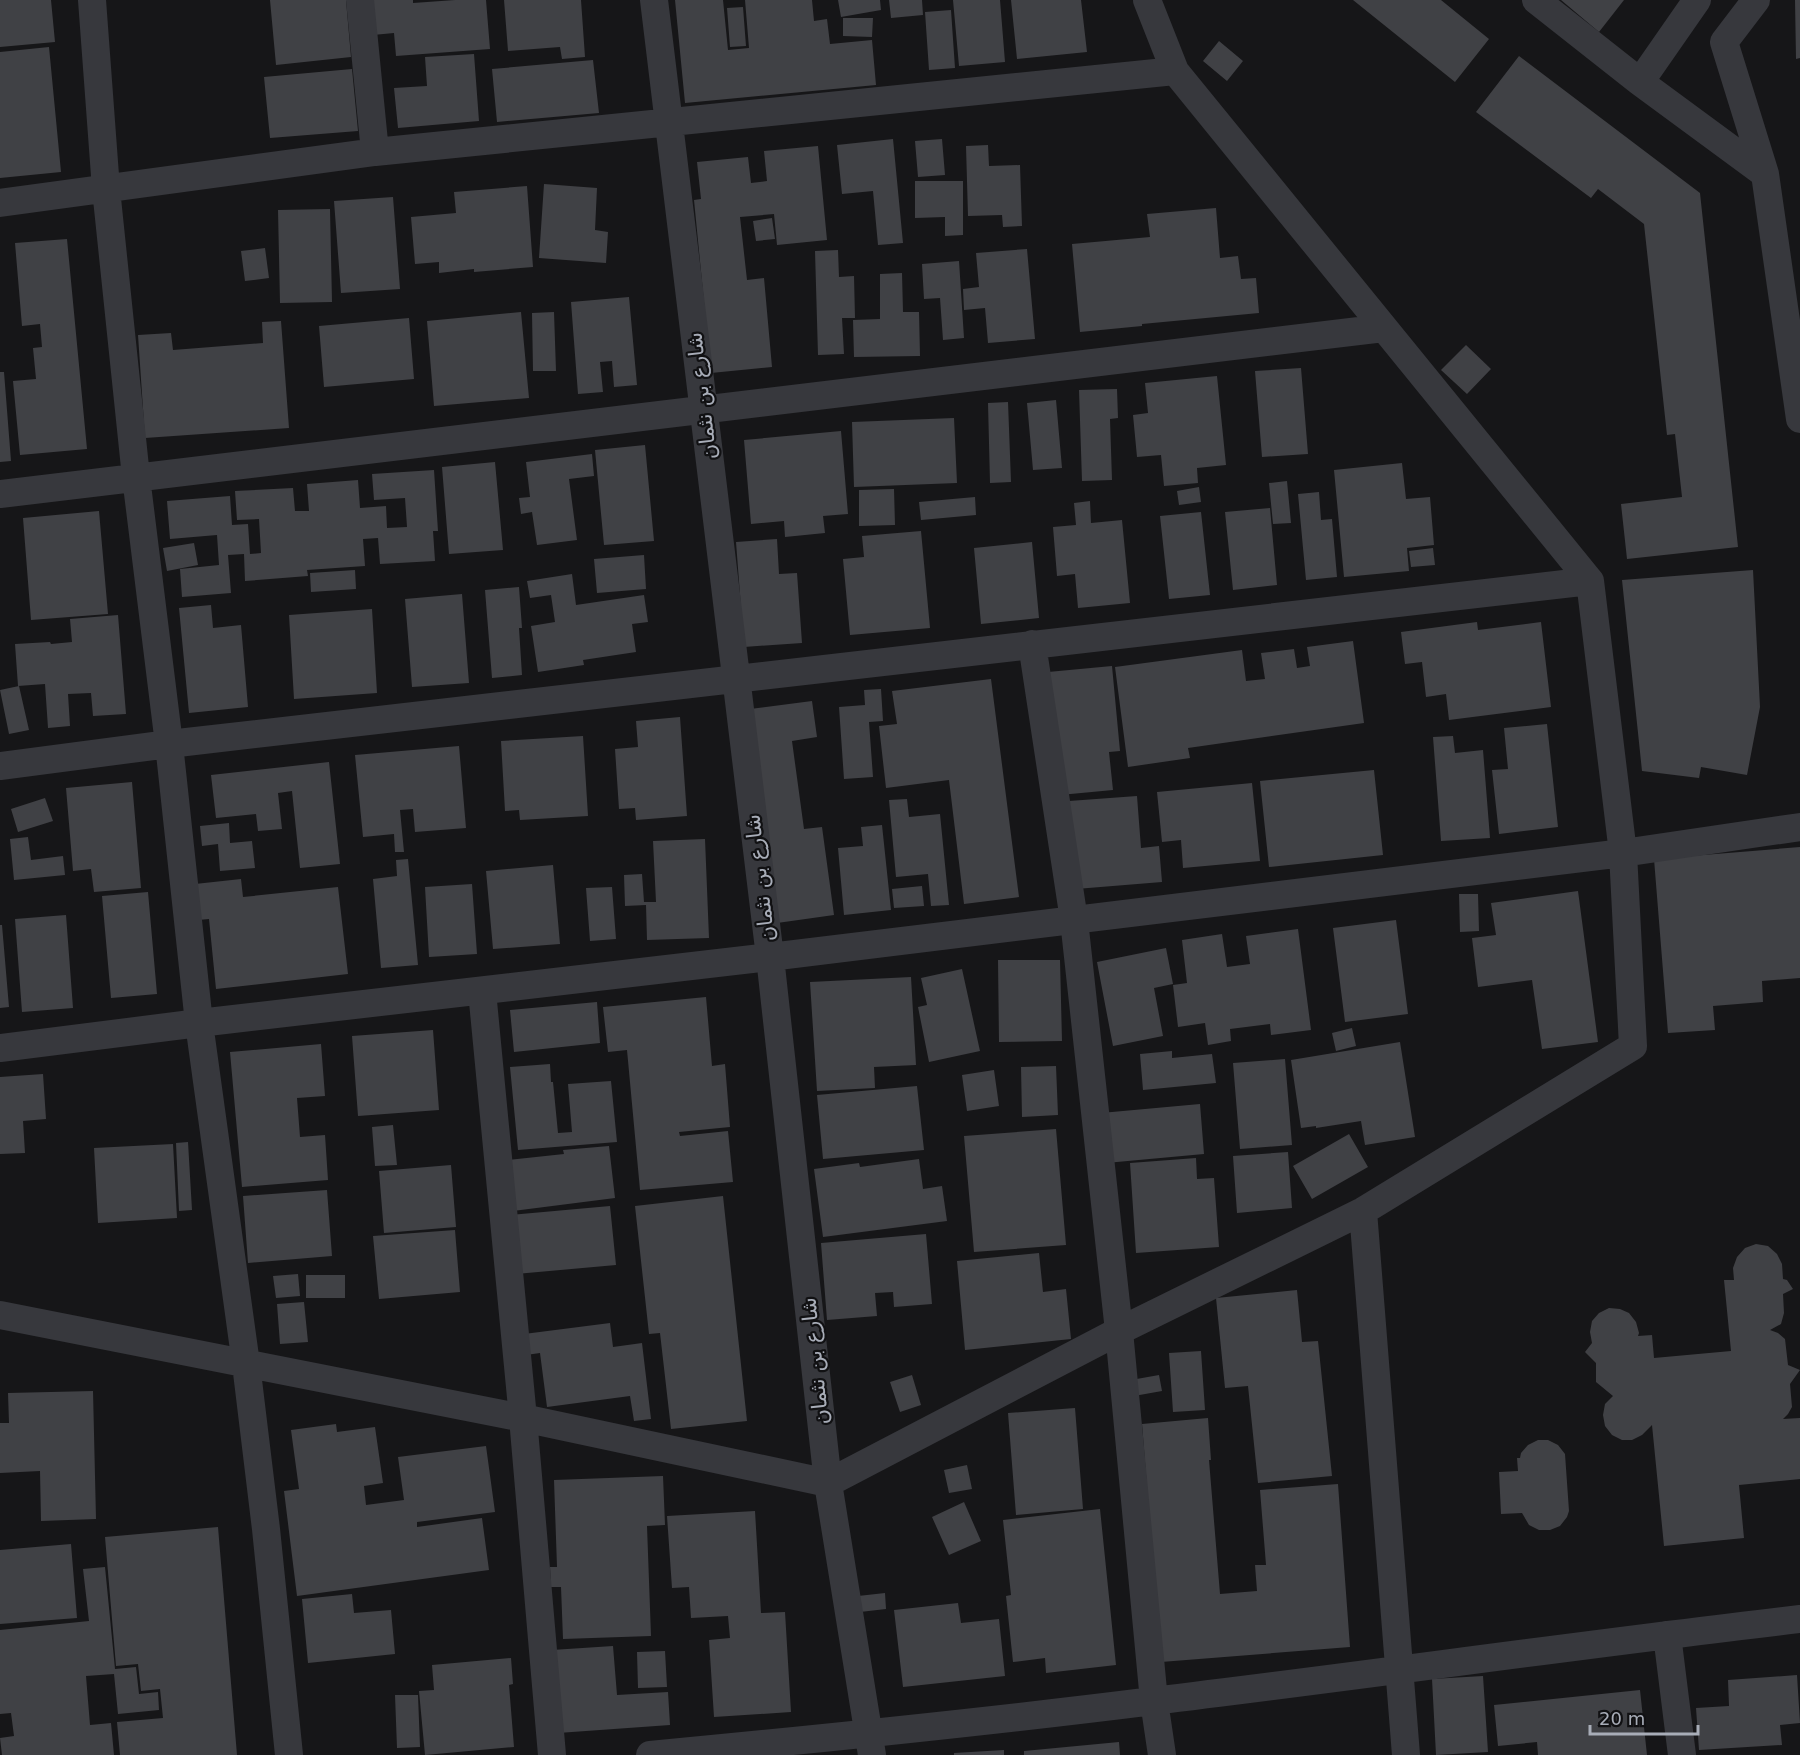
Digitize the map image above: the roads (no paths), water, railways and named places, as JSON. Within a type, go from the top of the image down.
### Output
[{"type":"street","points":[[92,0],[106,189],[136,477],[169,744],[199,1023],[246,1364],[266,1529],[289,1755]]},
{"type":"street","points":[[360,0],[375,152]]},
{"type":"street","name":"شارع بن نثمان","points":[[654,0],[770,957],[828,1483],[871,1744]]},
{"type":"street","points":[[0,1315],[524,1418],[828,1483],[1119,1331],[1364,1211],[1633,1046],[1623,853],[1590,581],[1175,71],[1147,0]]},
{"type":"street","points":[[1536,0],[1640,82],[1765,174]]},
{"type":"street","points":[[1640,82],[1696,0]]},
{"type":"street","points":[[1756,0],[1724,42],[1765,174],[1800,419]]},
{"type":"street","points":[[0,203],[375,152],[670,124],[1175,71]]},
{"type":"street","points":[[0,494],[1384,328]]},
{"type":"street","points":[[0,766],[169,744],[1590,581]]},
{"type":"street","points":[[1032,644],[1074,920],[1119,1331],[1154,1701],[1162,1755]]},
{"type":"street","points":[[0,1048],[1623,853],[1800,827]]},
{"type":"street","points":[[483,991],[524,1418],[552,1755]]},
{"type":"street","points":[[1364,1211],[1406,1755]]},
{"type":"street","points":[[650,1755],[871,1744],[1154,1701],[1800,1619]]},
{"type":"street","points":[[1667,1635],[1682,1755]]}]
